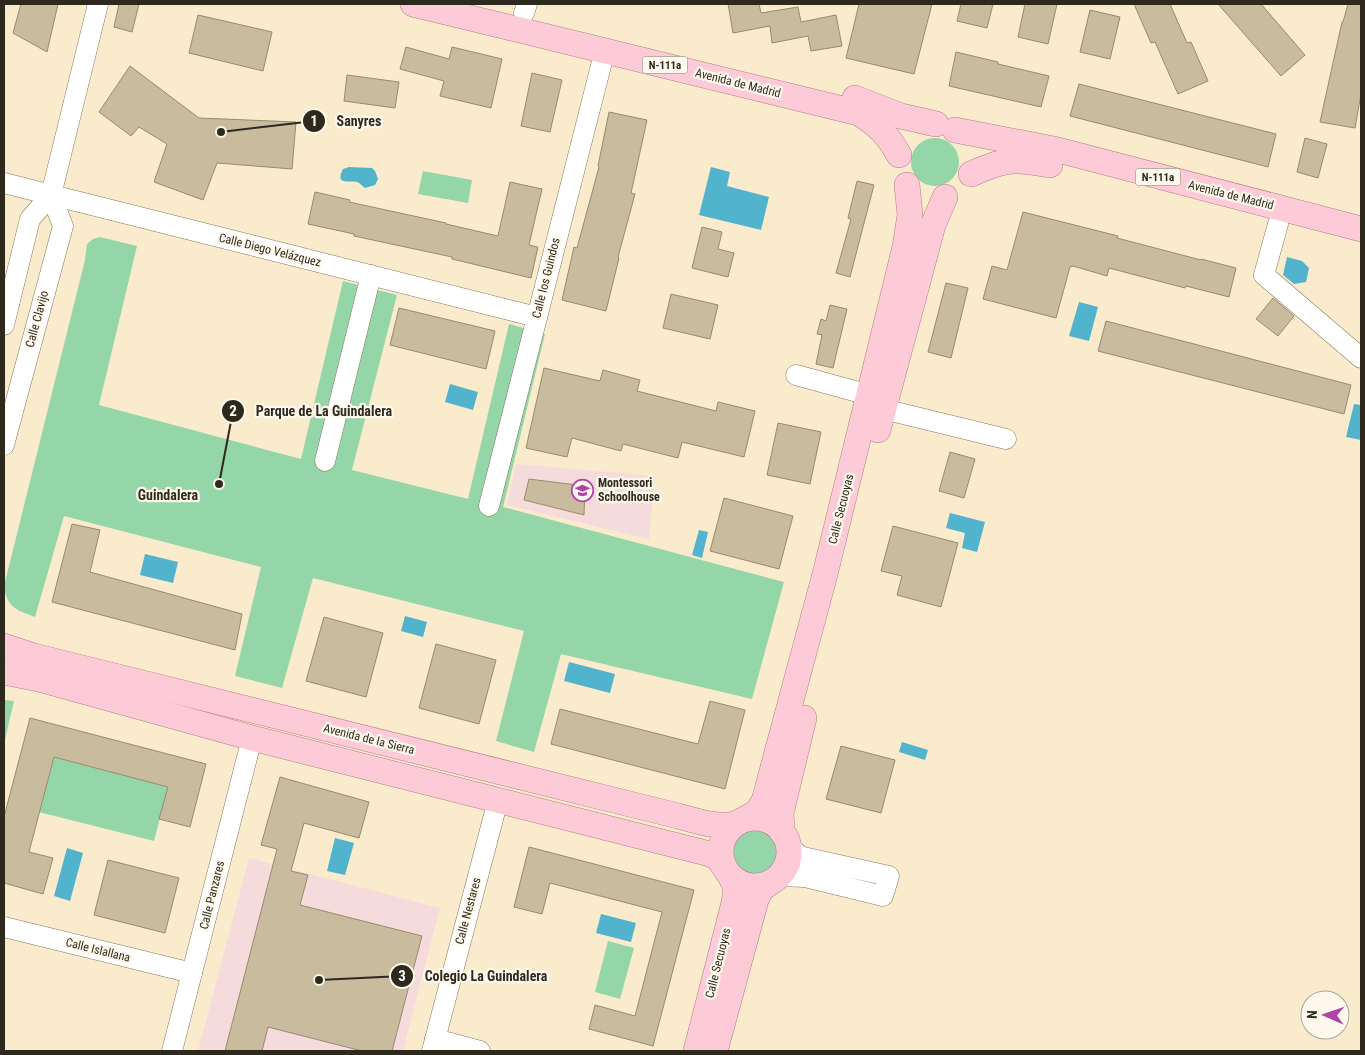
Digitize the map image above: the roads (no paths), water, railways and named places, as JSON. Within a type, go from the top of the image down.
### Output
[{"type":"main road","name":"Avenida de Madrid","points":[[413,4],[859,113],[877,125],[890,140],[899,155]]},
{"type":"main road","name":"Avenida de Madrid","points":[[487,4],[526,8],[859,99],[901,116],[1058,150],[1361,229]]},
{"type":"main road","points":[[899,155],[908,137],[921,128],[945,127],[964,138],[971,149],[973,161],[970,174]]},
{"type":"main road","name":"N-111a","points":[[899,155],[900,171],[907,185]]},
{"type":"main road","name":"Avenida de Madrid","points":[[970,174],[997,162],[1025,160],[1361,246]]},
{"type":"main road","name":"N-111a","points":[[945,197],[956,192],[965,184],[970,174]]},
{"type":"main road","points":[[907,185],[924,197],[945,197]]},
{"type":"main road","name":"Calle Secuoyas","points":[[785,838],[780,819],[782,806],[826,628],[876,402],[910,215],[907,185]]},
{"type":"main road","name":"Calle Secuoyas","points":[[739,822],[757,812],[761,807],[769,785],[825,574],[876,402],[933,225],[945,197]]},
{"type":"main road","name":"Avenida de la Sierra","points":[[4,646],[34,656],[678,816],[727,826],[739,822]]},
{"type":"main road","points":[[4,672],[39,679],[252,738],[710,854],[718,858],[726,869],[738,882],[749,886],[760,886],[775,879],[786,866],[785,838],[774,824],[764,820],[753,818],[739,822],[727,832],[722,841],[721,852],[726,869]]},
{"type":"main road","name":"Calle Secuoyas","points":[[696,1051],[734,903],[736,889],[726,869]]},
{"type":"main road","name":"Calle Secuoyas","points":[[715,1051],[756,900],[761,889],[775,879]]},
{"type":"street","points":[[4,325],[30,219],[52,195],[98,4]]},
{"type":"street","name":"Calle los Guindos","points":[[489,506],[605,50]]},
{"type":"street","name":"Calle Diego Velázquez","points":[[4,183],[536,317]]},
{"type":"street","name":"Calle Clavijo","points":[[4,445],[63,226],[52,195]]},
{"type":"street","points":[[1278,224],[1264,275],[1361,358]]},
{"type":"street","points":[[325,461],[371,275]]},
{"type":"street","points":[[796,375],[876,402],[1006,438]]},
{"type":"street","name":"Calle Panzares","points":[[172,1051],[252,738]]},
{"type":"street","name":"Calle Nestares","points":[[433,1045],[498,800]]},
{"type":"street","points":[[775,879],[805,877],[883,896],[889,876],[802,857],[793,850],[785,838]]},
{"type":"street","name":"Calle Islallana","points":[[4,927],[192,973]]},
{"type":"street","points":[[433,1045],[480,1051]]},
{"type":"water","points":[[349,167],[372,168],[378,179],[375,185],[365,188],[357,182],[342,180],[341,174],[343,169]]},
{"type":"water","points":[[711,167],[730,172],[727,186],[769,197],[761,230],[699,215]]},
{"type":"water","points":[[1287,257],[1302,261],[1309,268],[1306,282],[1294,284],[1283,275]]},
{"type":"water","points":[[1079,302],[1098,307],[1089,341],[1069,336]]},
{"type":"water","points":[[450,384],[478,392],[473,410],[445,402]]},
{"type":"water","points":[[1354,404],[1361,405],[1361,440],[1346,437]]},
{"type":"water","points":[[950,513],[985,522],[977,552],[962,548],[965,533],[946,528]]},
{"type":"water","points":[[699,530],[708,532],[702,558],[692,555]]},
{"type":"water","points":[[145,554],[178,562],[173,583],[140,575]]},
{"type":"water","points":[[405,616],[427,622],[423,637],[401,631]]},
{"type":"water","points":[[569,662],[615,674],[610,693],[564,681]]},
{"type":"water","points":[[902,742],[928,750],[925,760],[899,752]]},
{"type":"water","points":[[335,838],[354,843],[345,875],[327,871]]},
{"type":"water","points":[[67,848],[83,853],[70,901],[54,896]]},
{"type":"water","points":[[601,914],[636,923],[631,942],[596,933]]},
{"type":"place","name":"Sanyres","points":[[221,132]]},
{"type":"place","name":"Parque de La Guindalera","points":[[219,484]]},
{"type":"place","name":"Montessori Schoolhouse","points":[[582,490]]},
{"type":"place","name":"Colegio La Guindalera","points":[[319,980]]},
{"type":"district","name":"Guindalera","points":[[168,495]]}]
